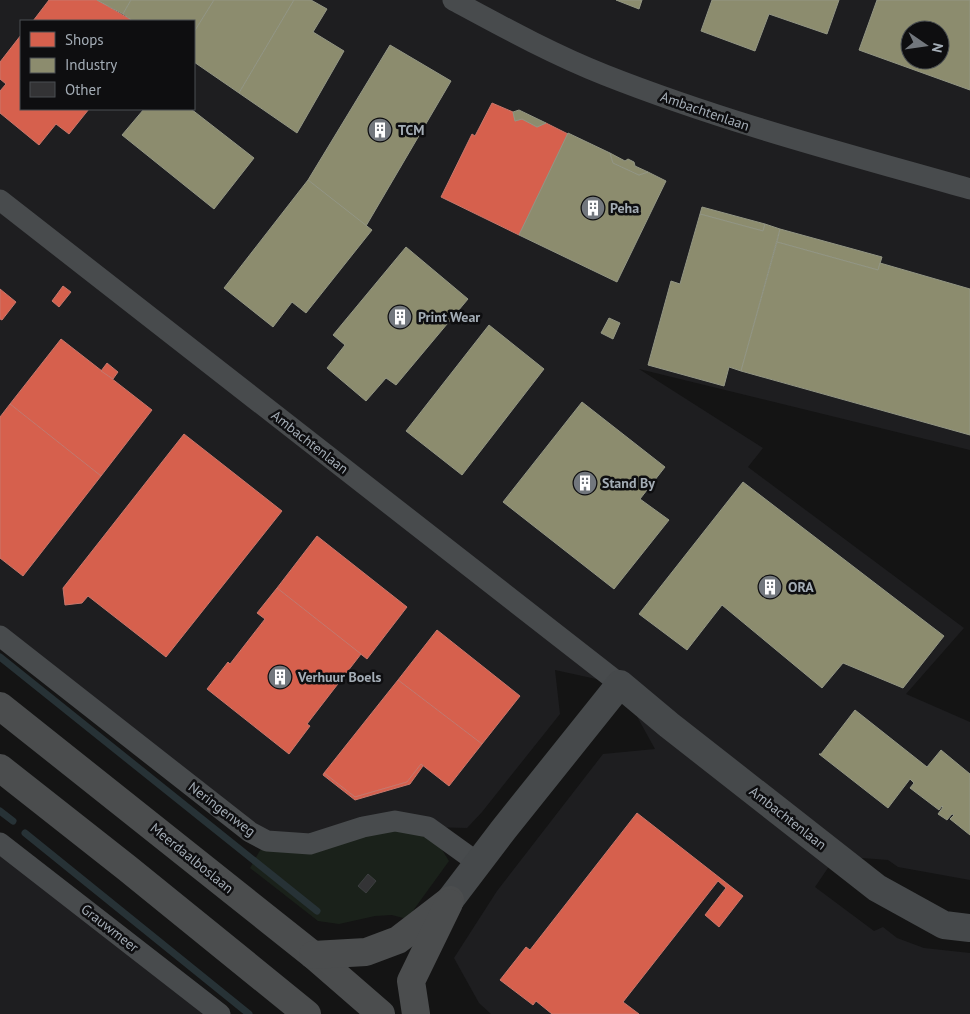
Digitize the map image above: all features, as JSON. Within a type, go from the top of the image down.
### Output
[{"type":"highway","name":"Meerdaalboslaan","points":[[0,706],[314,955],[382,1014]]},
{"type":"highway","points":[[0,768],[312,1013]]},
{"type":"highway","points":[[314,955],[366,952],[398,940],[450,900]]},
{"type":"highway","points":[[382,1014],[398,999],[411,981],[450,900]]},
{"type":"highway","points":[[411,981],[416,1014]]},
{"type":"street","name":"Ambachtenlaan","points":[[453,0],[530,42],[604,74],[669,99],[734,122],[970,190]]},
{"type":"street","name":"Ambachtenlaan","points":[[0,200],[620,684],[877,888],[944,925],[970,928]]},
{"type":"street","name":"Neringenweg","points":[[0,636],[250,832],[267,841],[310,844],[395,821],[428,827],[478,863]]},
{"type":"street","points":[[450,900],[620,684]]},
{"type":"street","name":"Grauwmeer","points":[[0,843],[220,1014]]},
{"type":"shaded area","points":[[0,0],[970,0],[970,450],[639,369],[763,448],[748,467],[964,628],[906,694],[970,722],[970,880],[898,867],[888,860],[836,856],[815,887],[874,931],[883,927],[897,938],[924,948],[970,953],[970,1014],[491,1014],[479,1003],[454,958],[497,891],[603,754],[655,749],[619,684],[555,670],[560,714],[482,812],[467,828],[428,827],[267,841],[0,636]]},
{"type":"shaded area","points":[[363,827],[428,827],[449,861],[407,919],[392,915],[375,916],[339,924],[318,921],[250,868],[267,841]]},
{"type":"shaded area","points":[[0,848],[206,1014],[0,1014]]},
{"type":"building: Shops","points":[[49,0],[97,0],[131,20],[34,20]]},
{"type":"building: Shops","points":[[20,36],[20,110],[88,110],[69,134],[56,124],[39,145],[0,113],[0,91],[6,84],[0,79],[0,62]]},
{"type":"building: Shops","points":[[492,103],[513,112],[515,121],[522,119],[537,127],[546,123],[568,134],[519,235],[441,197],[472,134],[475,136]]},
{"type":"building: Shops","points":[[63,286],[71,292],[59,307],[52,301]]},
{"type":"building: Shops","points":[[0,289],[16,302],[2,320],[0,319]]},
{"type":"building: Shops","points":[[61,339],[152,410],[101,476],[10,404]]},
{"type":"building: Shops","points":[[107,363],[118,372],[113,379],[101,371]]},
{"type":"building: Shops","points":[[10,404],[101,476],[23,576],[0,558],[0,417]]},
{"type":"building: Shops","points":[[184,434],[282,511],[166,657],[88,596],[82,603],[65,605],[63,588]]},
{"type":"building: Shops","points":[[317,536],[407,607],[367,659],[277,588]]},
{"type":"building: Shops","name":"Verhuur Boels","points":[[277,588],[361,654],[307,724],[310,726],[289,754],[207,689],[228,662],[230,664],[265,619],[257,613]]},
{"type":"building: Shops","points":[[437,630],[520,696],[482,744],[398,680]]},
{"type":"building: Shops","points":[[398,680],[482,744],[449,786],[421,764],[407,782],[355,797],[324,773]]},
{"type":"building: Shops","points":[[421,764],[423,766],[410,784],[355,800],[323,775],[324,773],[355,797],[407,782]]},
{"type":"building: Shops","points":[[637,813],[743,896],[719,927],[705,915],[726,888],[718,881],[623,1002],[639,1014],[552,1014],[536,1001],[533,1005],[500,980],[526,947],[530,950]]},
{"type":"building: Industry","points":[[97,0],[131,0],[123,14]]},
{"type":"building: Industry","points":[[131,0],[214,0],[195,30],[195,20],[132,20],[123,14]]},
{"type":"building: Industry","points":[[214,0],[294,0],[239,93],[195,63],[195,30]]},
{"type":"building: Industry","points":[[294,0],[311,0],[327,9],[313,32],[344,51],[297,133],[239,93]]},
{"type":"building: Industry","points":[[616,0],[642,0],[639,9]]},
{"type":"building: Industry","points":[[712,0],[839,0],[827,34],[769,14],[755,51],[701,31]]},
{"type":"building: Industry","points":[[877,0],[970,0],[970,90],[914,70],[950,70],[950,20],[900,20],[900,65],[859,50]]},
{"type":"building: Industry","name":"TCM","points":[[390,45],[451,81],[366,226],[308,180]]},
{"type":"building: Industry","points":[[143,110],[192,110],[254,158],[214,209],[122,135]]},
{"type":"building: Industry","points":[[519,110],[546,123],[537,127],[522,119],[515,121],[513,112]]},
{"type":"building: Industry","name":"Peha","points":[[568,133],[610,153],[613,163],[639,175],[648,172],[666,181],[617,282],[519,235]]},
{"type":"building: Industry","points":[[610,153],[625,161],[628,159],[634,162],[635,166],[648,172],[639,175],[613,163]]},
{"type":"building: Industry","points":[[308,180],[372,230],[306,313],[292,302],[273,327],[224,288]]},
{"type":"building: Industry","points":[[702,207],[765,224],[763,231],[700,214]]},
{"type":"building: Industry","points":[[700,214],[763,231],[765,224],[780,229],[741,371],[729,367],[724,386],[648,365],[671,281],[680,284]]},
{"type":"building: Industry","points":[[780,229],[882,257],[878,270],[777,242]]},
{"type":"building: Industry","points":[[777,242],[878,270],[880,263],[970,289],[970,435],[741,371]]},
{"type":"building: Industry","name":"Print Wear","points":[[406,247],[468,299],[396,385],[386,378],[366,401],[327,368],[345,345],[333,335]]},
{"type":"building: Industry","points":[[609,318],[620,323],[613,339],[601,333]]},
{"type":"building: Industry","points":[[489,325],[544,369],[462,475],[406,431]]},
{"type":"building: Industry","name":"Stand By","points":[[582,402],[665,467],[640,499],[669,520],[614,589],[503,502]]},
{"type":"building: Industry","name":"ORA","points":[[743,482],[944,636],[903,688],[843,663],[822,688],[722,605],[687,650],[639,614]]},
{"type":"building: Industry","points":[[855,710],[927,767],[941,750],[970,774],[970,835],[950,819],[954,815],[952,814],[947,820],[938,814],[942,806],[939,810],[910,788],[914,783],[910,779],[888,808],[819,754],[821,754]]},
{"type":"building: Other","points":[[368,874],[376,881],[366,893],[358,886]]},
{"type":"waterway","points":[[0,657],[317,911]]},
{"type":"waterway","points":[[0,811],[13,821]]},
{"type":"waterway","points":[[25,833],[249,1014]]},
{"type":"place","name":"TCM","points":[[380,130]]},
{"type":"place","name":"Peha","points":[[593,208]]},
{"type":"place","name":"Print Wear","points":[[400,317]]},
{"type":"place","name":"Stand By","points":[[585,483]]},
{"type":"place","name":"ORA","points":[[770,587]]},
{"type":"place","name":"Verhuur Boels","points":[[280,677]]}]
